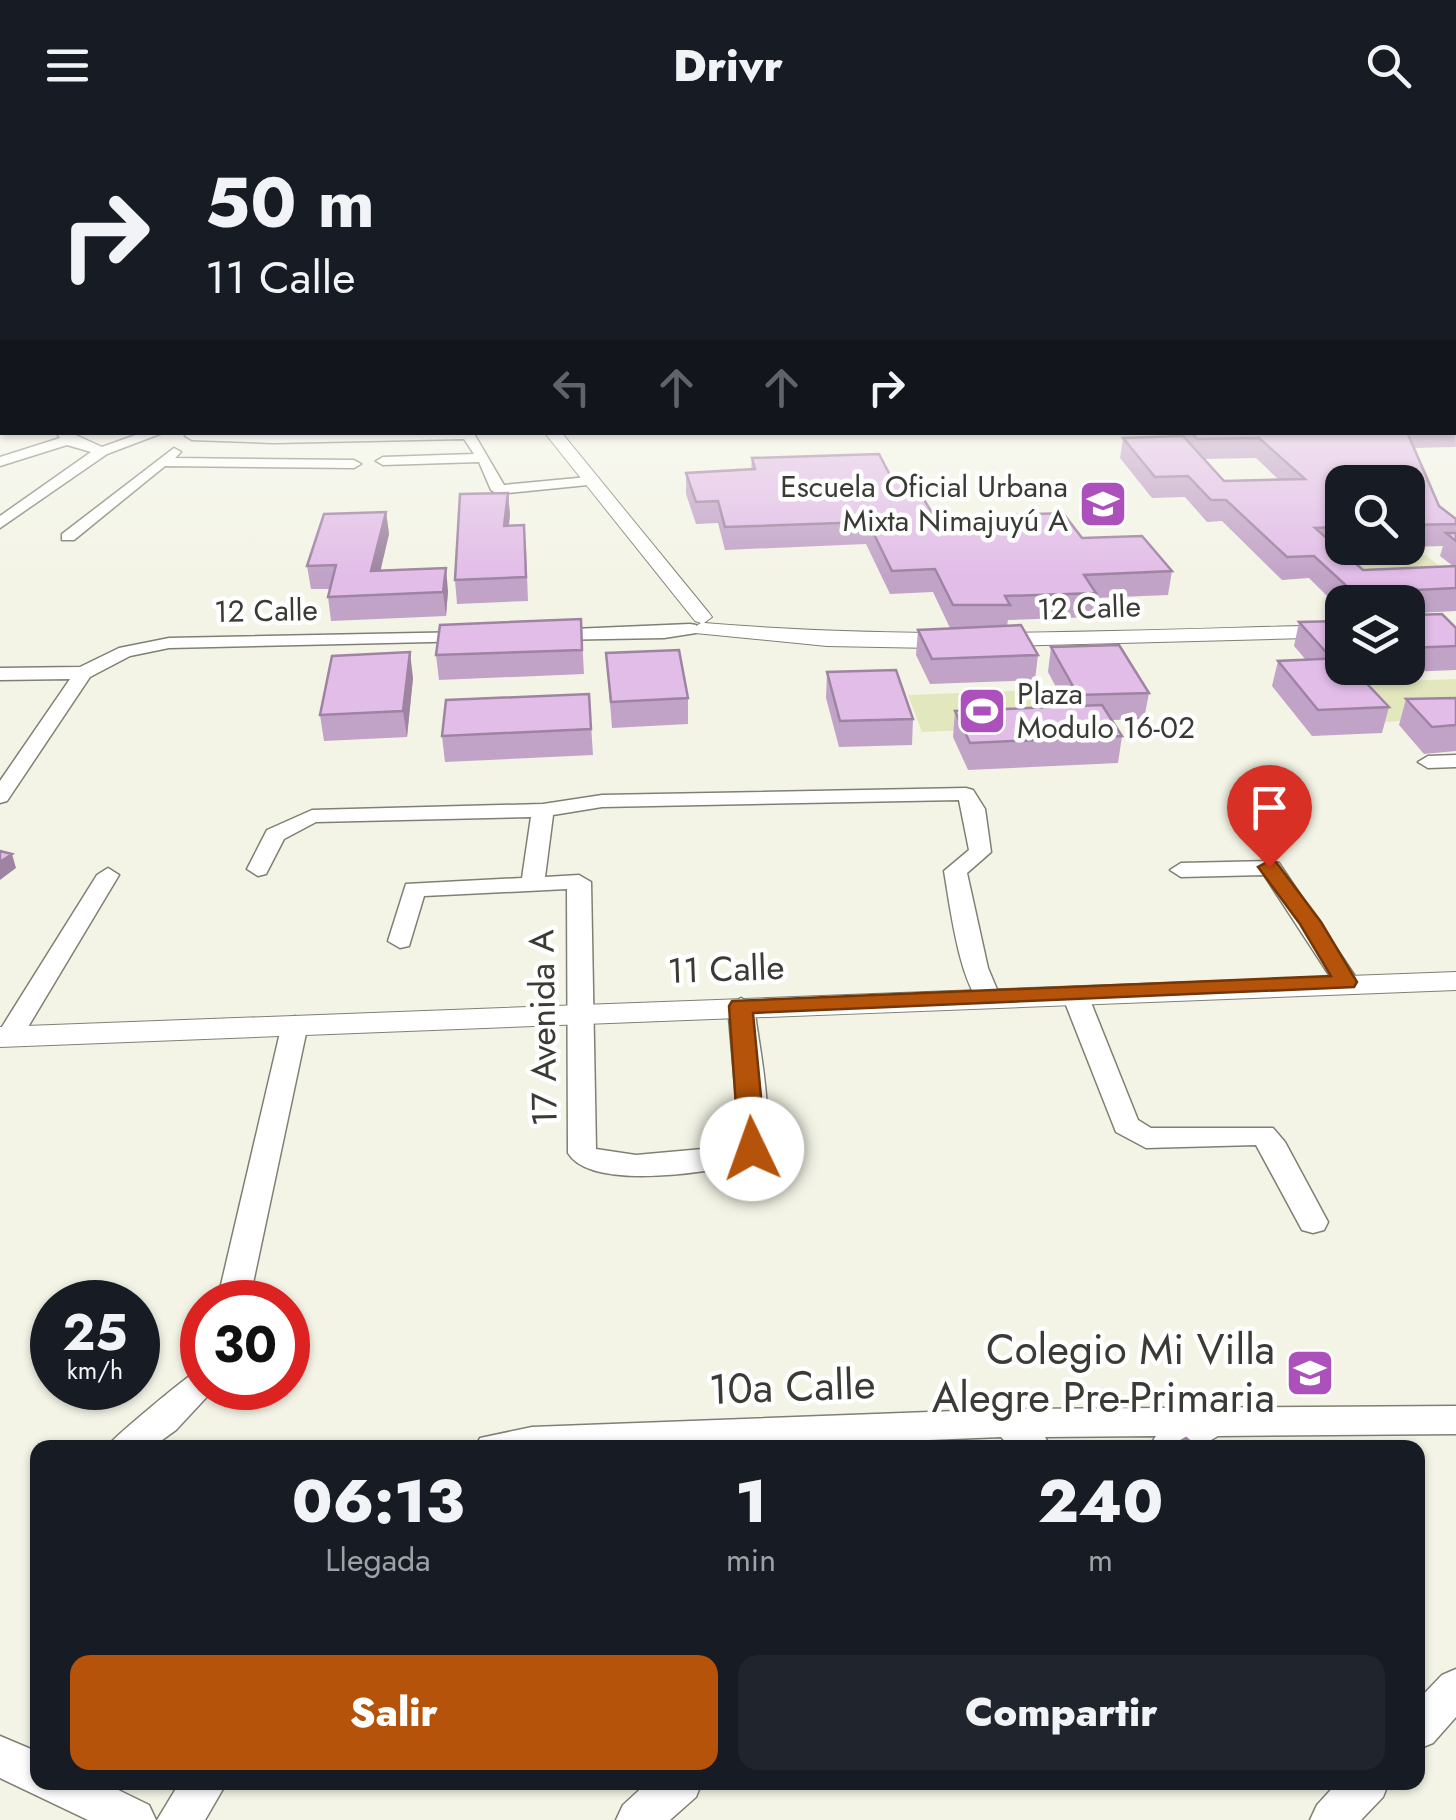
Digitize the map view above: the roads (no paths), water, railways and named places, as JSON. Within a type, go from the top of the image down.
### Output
[{"type":"street","points":[[3,518],[102,451],[150,435]]},
{"type":"street","points":[[68,538],[193,435]]},
{"type":"street","points":[[236,435],[358,435]]},
{"type":"street","points":[[468,435],[484,458],[498,490],[588,481]]},
{"type":"street","points":[[554,435],[694,619]]},
{"type":"street","points":[[0,462],[63,437],[102,451]]},
{"type":"street","points":[[383,461],[484,458]]},
{"type":"street","points":[[162,462],[354,464]]},
{"type":"street","name":"12 Calle","points":[[534,636],[635,634],[694,619],[776,635],[934,642],[1325,631]]},
{"type":"street","name":"12 Calle","points":[[83,673],[126,652],[169,644],[495,636]]},
{"type":"street","points":[[0,674],[83,673]]},
{"type":"street","points":[[0,797],[83,673]]},
{"type":"street","points":[[1428,762],[1456,761]]},
{"type":"street","points":[[258,869],[274,835],[312,816],[542,810],[602,801],[966,794],[974,808],[980,852],[955,871],[976,968],[988,999]]},
{"type":"street","points":[[400,941],[412,890],[532,884],[542,810]]},
{"type":"street","points":[[1181,870],[1271,868],[1346,982]]},
{"type":"street","points":[[4,1037],[108,875]]},
{"type":"street","name":"17 Avenida A","points":[[532,884],[579,882],[582,1153],[588,1160],[618,1166],[726,1156],[752,1149],[741,1006]]},
{"type":"street","name":"11 Calle","points":[[4,1037],[1346,982],[1452,986]]},
{"type":"street","points":[[1075,995],[1126,1125],[1135,1134],[1146,1138],[1262,1135],[1271,1142],[1314,1222]]},
{"type":"street","points":[[238,1280],[295,1024]]},
{"type":"street","points":[[135,1440],[180,1404]]},
{"type":"street","name":"10a Calle","points":[[614,1440],[1022,1435],[1213,1422],[1456,1420]]},
{"type":"street","points":[[1180,1440],[1213,1422]]},
{"type":"street","points":[[1425,1721],[1456,1688]]},
{"type":"street","points":[[0,1756],[30,1770]]},
{"type":"street","points":[[72,1790],[134,1820]]},
{"type":"street","points":[[179,1820],[200,1790]]},
{"type":"street","points":[[638,1820],[672,1790]]},
{"type":"street","points":[[1332,1820],[1360,1790]]},
{"type":"place","name":"Escuela Oficial Urbana Mixta Nimajuyú A","points":[[1103,504]]},
{"type":"place","name":"Plaza Modulo 16-02","points":[[982,711]]},
{"type":"place","name":"Colegio Mi Villa Alegre Pre-Primaria","points":[[1310,1373]]}]
